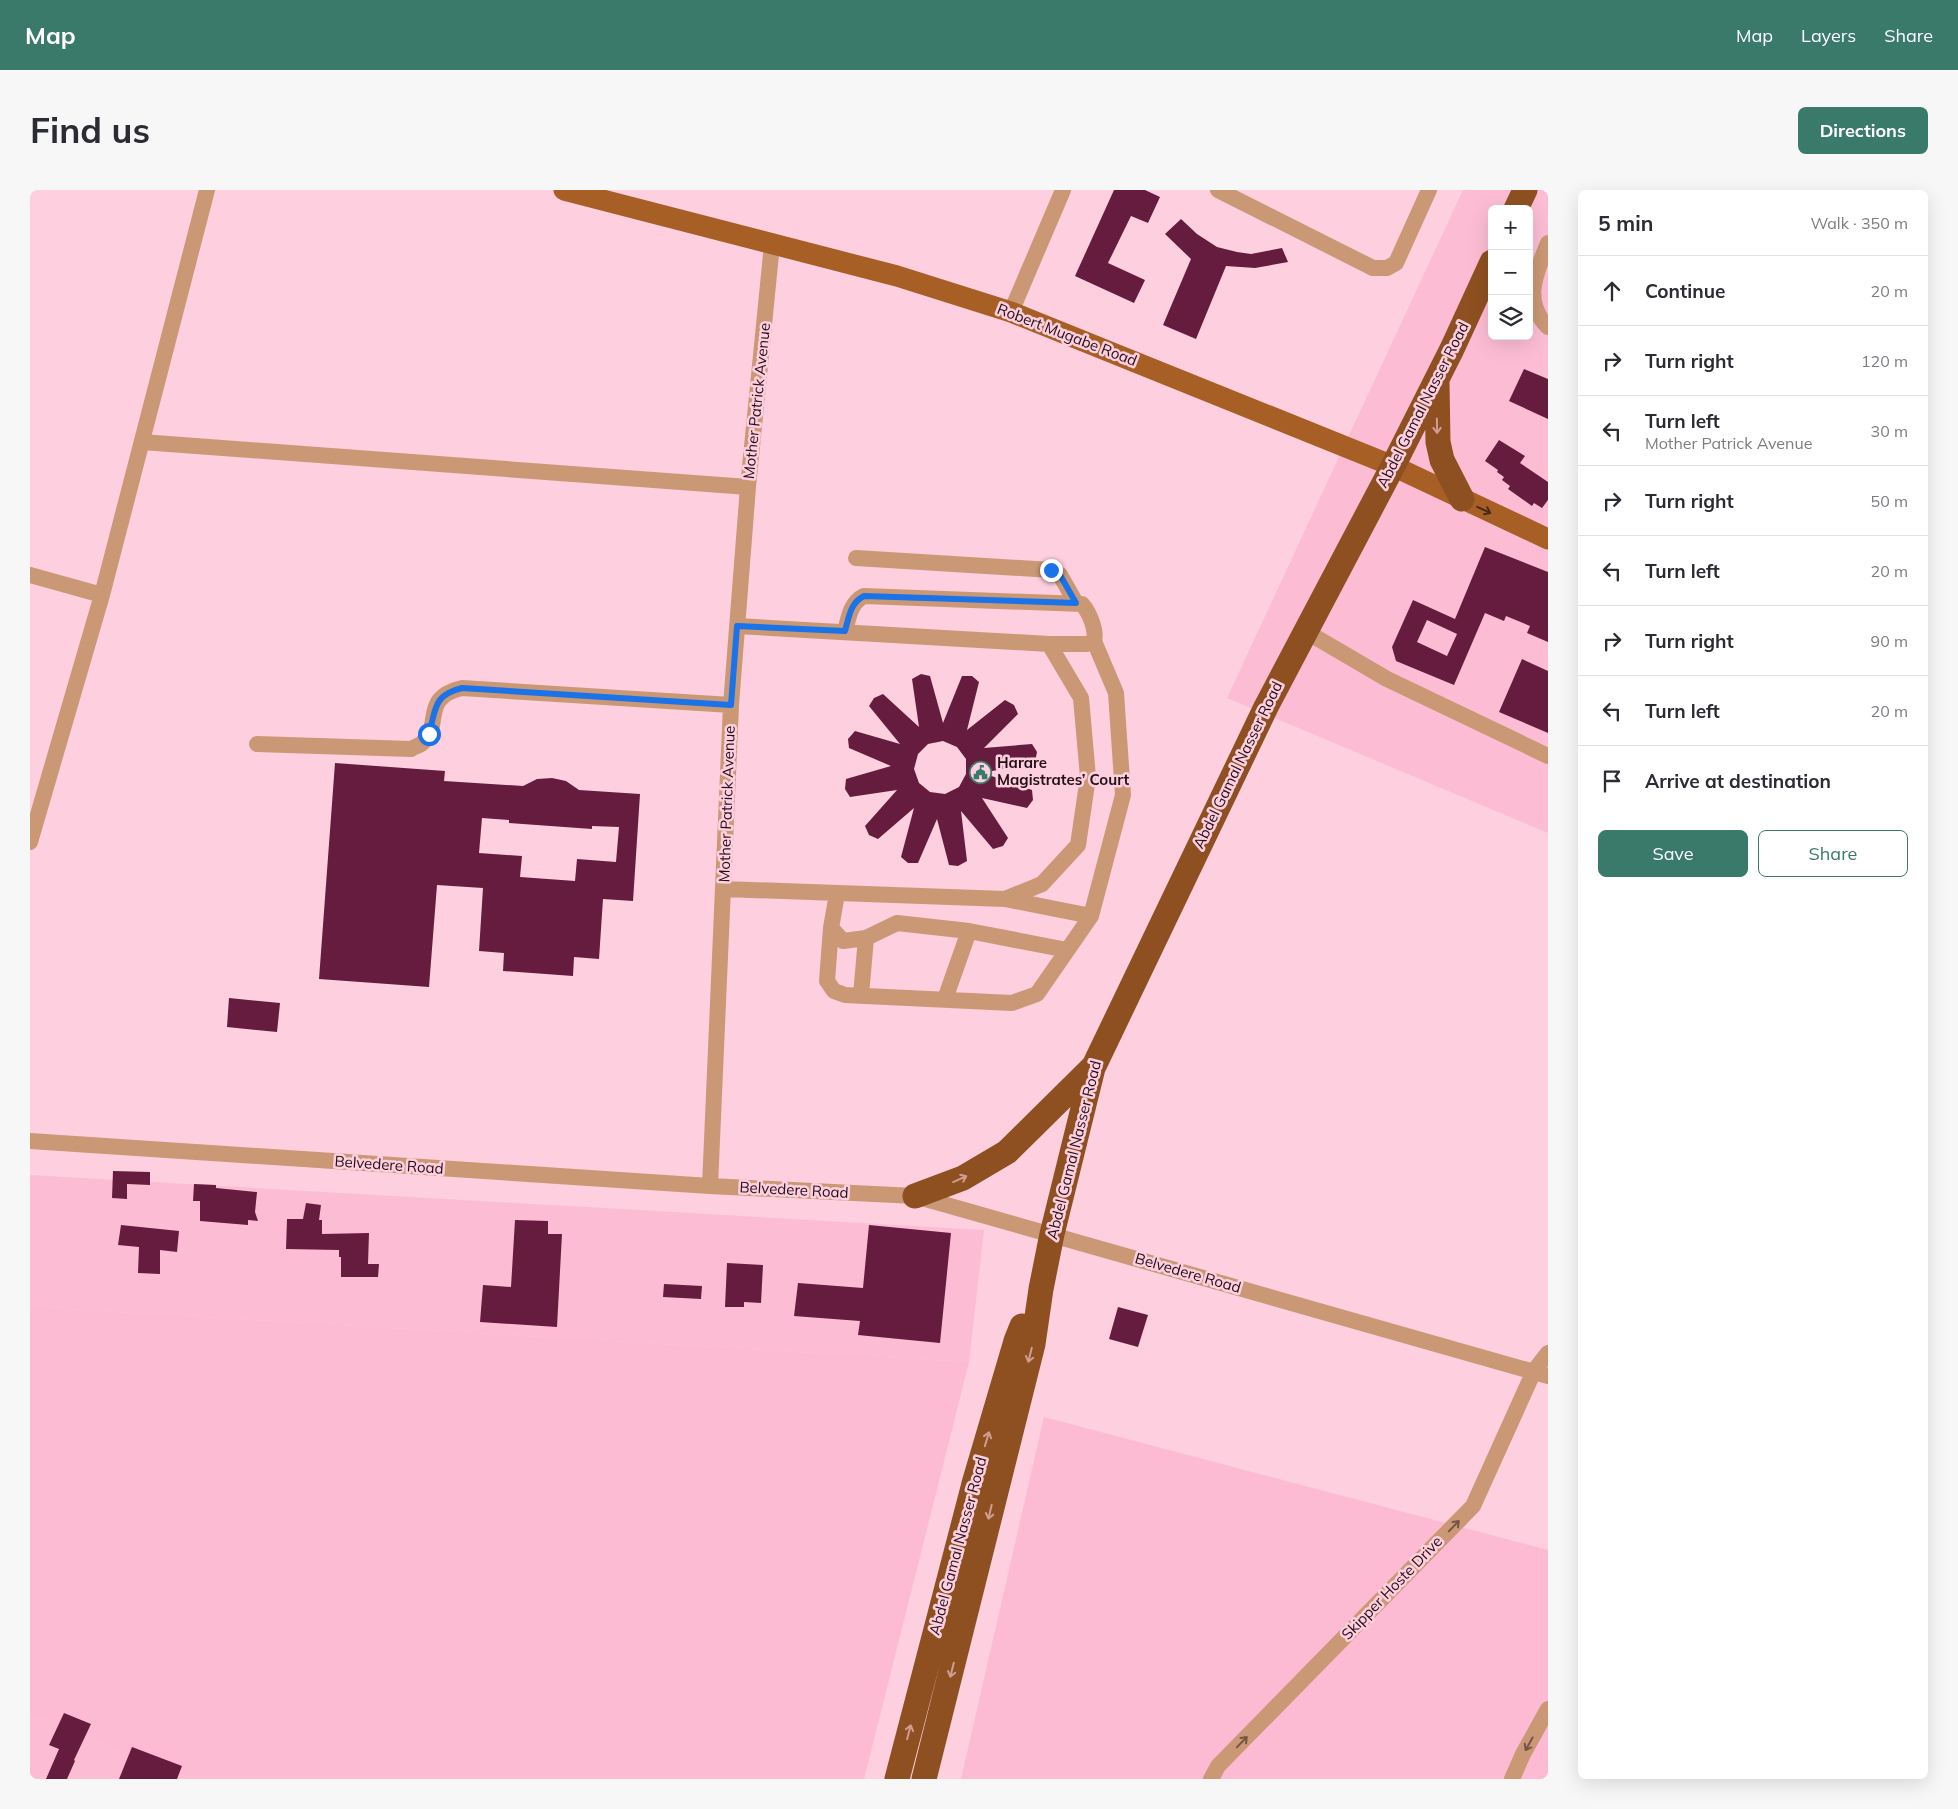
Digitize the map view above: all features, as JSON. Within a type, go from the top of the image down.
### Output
[{"type":"highway","points":[[1518,205],[1525,190]]},
{"type":"highway","name":"Abdel Gamal Nasser Road","points":[[924,1779],[1033,1344],[1052,1234],[1092,1068],[1266,707],[1393,466],[1438,377],[1488,271]]},
{"type":"highway","points":[[1438,377],[1438,442],[1442,460],[1462,499]]},
{"type":"highway","points":[[915,1196],[963,1178],[1007,1152],[1092,1068]]},
{"type":"highway","name":"Abdel Gamal Nasser Road","points":[[897,1779],[975,1480],[1016,1342],[1041,1289]]},
{"type":"main road","name":"Robert Mugabe Road","points":[[564,190],[897,276],[1011,312],[1393,466],[1548,539]]},
{"type":"street","points":[[30,842],[102,595],[207,190]]},
{"type":"street","points":[[1011,312],[1063,190]]},
{"type":"street","points":[[1218,190],[1373,268],[1387,268],[1396,263],[1429,190]]},
{"type":"street","points":[[1548,243],[1533,288],[1533,303],[1539,318],[1548,327]]},
{"type":"street","name":"Mother Patrick Avenue","points":[[710,1186],[731,705],[748,487],[772,244]]},
{"type":"street","points":[[142,442],[748,487]]},
{"type":"street","points":[[856,558],[1051,570],[1060,575],[1076,603]]},
{"type":"street","points":[[30,575],[102,595]]},
{"type":"street","points":[[837,894],[831,928],[827,981],[834,991],[845,995],[1012,1003],[1037,994],[1091,916],[1123,794],[1116,692],[1094,640],[1095,635],[1087,609],[1082,604],[864,596],[856,600],[852,606],[845,631]]},
{"type":"street","points":[[737,626],[1049,644],[1087,644],[1094,640]]},
{"type":"street","points":[[1305,631],[1387,679],[1548,756]]},
{"type":"street","points":[[1005,899],[1042,884],[1078,845],[1088,777],[1081,698],[1049,644]]},
{"type":"street","points":[[257,744],[411,749],[422,743],[429,734],[439,699],[448,691],[462,688],[731,705]]},
{"type":"street","points":[[724,889],[1005,899],[1091,916]]},
{"type":"street","points":[[831,928],[843,941],[866,938],[897,923],[969,930],[1067,950]]},
{"type":"street","points":[[945,999],[969,930]]},
{"type":"street","points":[[860,995],[866,938]]},
{"type":"street","name":"Belvedere Road","points":[[30,1140],[710,1186],[915,1196],[1541,1373]]},
{"type":"street","name":"Skipper Hoste Drive","points":[[1211,1779],[1218,1766],[1473,1506],[1541,1373],[1548,1353]]},
{"type":"street","points":[[1512,1779],[1523,1754],[1548,1709]]},
{"type":"shaded area","points":[[1463,190],[1548,190],[1548,833],[1227,698]]},
{"type":"shaded area","points":[[30,1175],[984,1230],[969,1362],[30,1307]]},
{"type":"shaded area","points":[[30,1307],[969,1362],[864,1779],[192,1779],[30,1714]]},
{"type":"shaded area","points":[[1044,1417],[1548,1550],[1548,1779],[961,1779]]},
{"type":"shaded area","points":[[30,1714],[192,1779],[30,1779]]},
{"type":"building","points":[[1114,190],[1145,190],[1160,197],[1148,223],[1131,216],[1108,263],[1145,280],[1134,303],[1075,276]]},
{"type":"building","points":[[1181,219],[1197,234],[1217,247],[1251,254],[1282,248],[1288,262],[1255,268],[1226,266],[1196,339],[1163,325],[1191,259],[1165,234]]},
{"type":"building","points":[[1524,369],[1548,379],[1548,419],[1509,401]]},
{"type":"building","points":[[1499,440],[1525,456],[1520,463],[1548,482],[1548,500],[1542,508],[1534,503],[1532,506],[1508,489],[1510,486],[1502,480],[1504,477],[1485,461]]},
{"type":"building","points":[[1485,547],[1548,572],[1548,642],[1527,633],[1530,626],[1506,616],[1504,621],[1485,613],[1454,685],[1396,661],[1392,647],[1413,600],[1455,619]],"holes":[[[1427,620],[1457,634],[1447,656],[1417,642]]]},
{"type":"building","points":[[1522,659],[1548,671],[1548,733],[1499,712]]},
{"type":"building","name":"Harare Magistrates’ Court","points":[[921,674],[930,676],[943,723],[962,676],[972,676],[979,682],[967,730],[1005,700],[1014,705],[1018,714],[984,748],[1032,744],[1037,752],[1035,762],[983,773],[1032,790],[1033,800],[1027,808],[982,798],[1008,838],[1003,846],[993,849],[961,811],[967,861],[958,866],[949,865],[937,819],[918,863],[908,863],[901,857],[914,808],[878,839],[869,835],[865,826],[897,790],[850,797],[845,789],[846,779],[891,766],[849,748],[848,739],[855,731],[900,744],[869,706],[874,698],[883,694],[919,727],[912,679]],"holes":[[[943,741],[957,747],[966,759],[966,774],[959,787],[945,794],[930,792],[919,783],[914,769],[918,754],[928,744]]]},
{"type":"building","points":[[335,763],[445,771],[444,781],[523,786],[537,779],[552,778],[566,781],[579,790],[640,794],[633,901],[603,899],[599,959],[574,957],[573,976],[503,971],[504,953],[479,951],[483,888],[437,885],[429,987],[319,979]],"holes":[[[482,818],[509,820],[509,823],[592,829],[592,826],[619,827],[616,862],[577,859],[575,881],[520,877],[522,856],[479,853]]]},
{"type":"building","points":[[229,998],[280,1003],[277,1032],[227,1027]]},
{"type":"building","points":[[113,1171],[150,1172],[150,1185],[127,1184],[127,1199],[112,1198]]},
{"type":"building","points":[[194,1184],[216,1185],[216,1188],[257,1192],[255,1212],[258,1221],[248,1220],[248,1225],[200,1221],[200,1201],[193,1201]]},
{"type":"building","points":[[306,1203],[321,1205],[319,1220],[322,1220],[322,1234],[369,1233],[368,1264],[379,1264],[378,1277],[341,1277],[339,1250],[286,1249],[287,1219],[303,1219]]},
{"type":"building","points":[[515,1220],[548,1221],[548,1234],[562,1234],[557,1327],[480,1322],[483,1285],[511,1287]]},
{"type":"building","points":[[121,1225],[179,1231],[177,1252],[160,1250],[160,1274],[138,1273],[139,1247],[118,1245]]},
{"type":"building","points":[[869,1225],[951,1233],[940,1343],[858,1335],[860,1321],[794,1316],[798,1283],[863,1288]]},
{"type":"building","points":[[727,1263],[763,1265],[761,1303],[744,1302],[744,1307],[725,1307]]},
{"type":"building","points":[[664,1284],[702,1286],[701,1299],[663,1297]]},
{"type":"building","points":[[1118,1307],[1148,1315],[1138,1347],[1109,1339]]},
{"type":"building","points":[[64,1713],[91,1724],[67,1779],[46,1779],[59,1749],[49,1745]]},
{"type":"building","points":[[132,1747],[182,1766],[177,1779],[119,1779]]},
{"type":"place","name":"Harare Magistrates’ Court","points":[[981,772]]},
{"type":"route","points":[[429,734],[439,699],[448,691],[462,688],[731,705],[737,626],[845,631],[852,606],[856,600],[864,596],[1076,603],[1060,575],[1051,570]]}]
